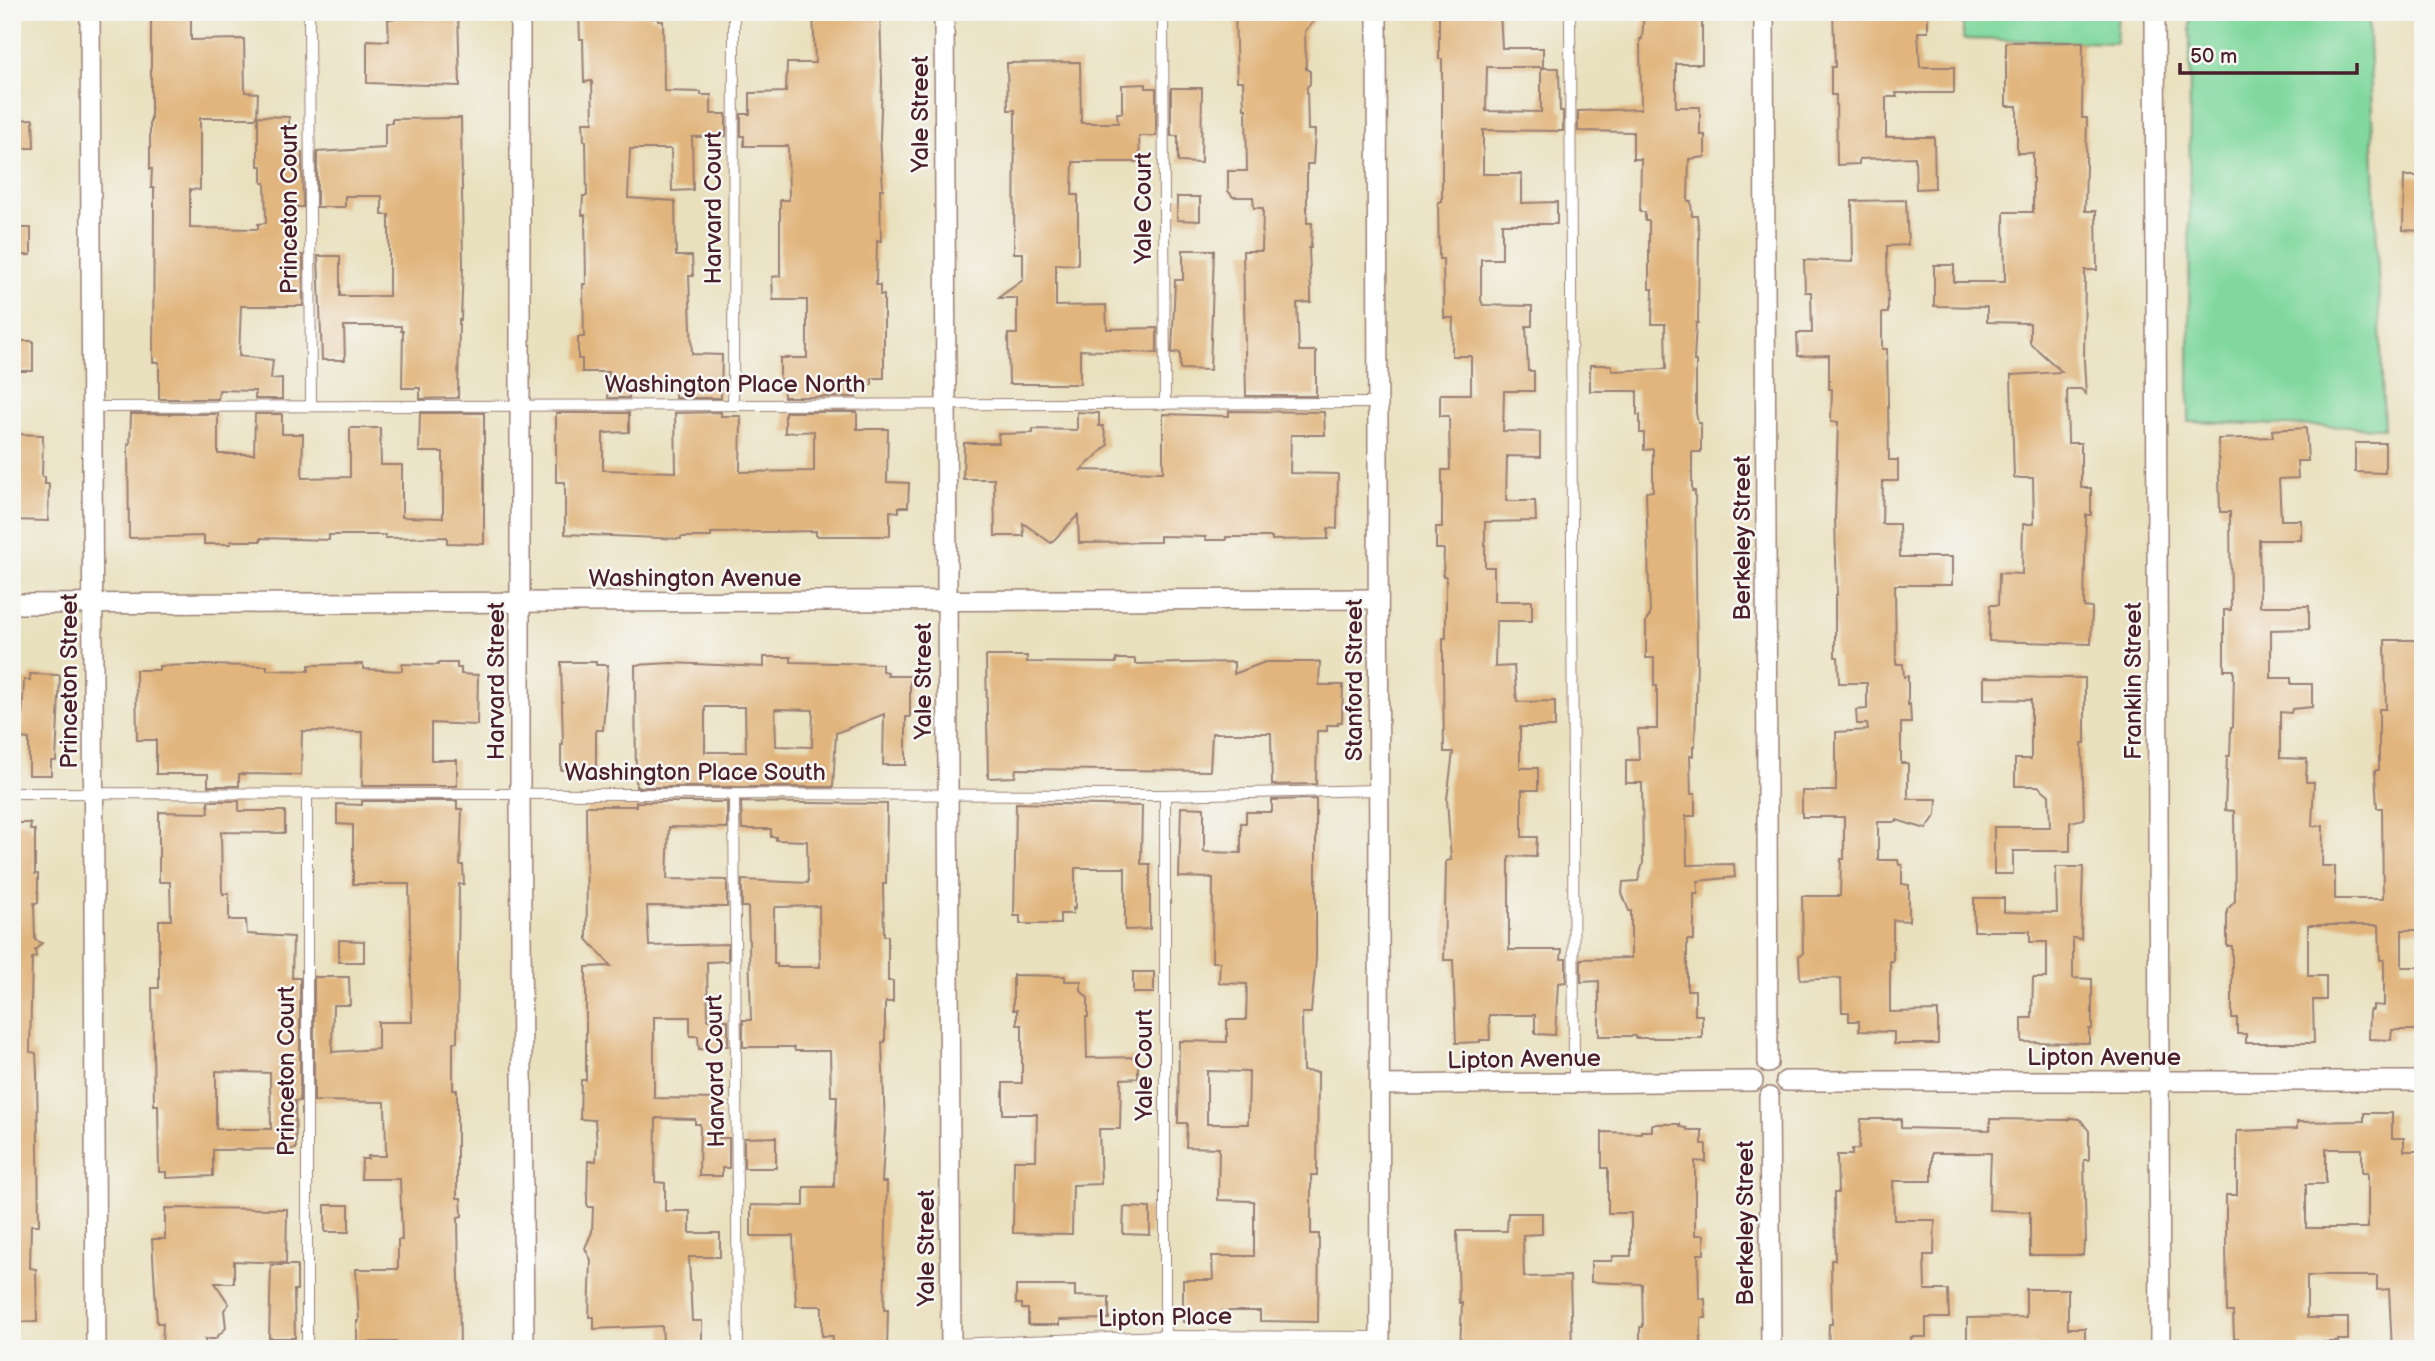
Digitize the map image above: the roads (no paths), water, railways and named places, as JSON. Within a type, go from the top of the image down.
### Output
[{"type":"street","name":"Princeton Street","points":[[90,12],[96,1349]]},
{"type":"street","name":"Harvard Street","points":[[520,12],[520,793],[524,1349]]},
{"type":"street","name":"Yale Street","points":[[944,12],[951,1347]]},
{"type":"street","name":"Stanford Street","points":[[1377,12],[1380,1343]]},
{"type":"street","name":"Berkeley Street","points":[[1764,12],[1769,1063]]},
{"type":"street","name":"Franklin Street","points":[[2155,12],[2160,1349]]},
{"type":"street","name":"Washington Avenue","points":[[12,604],[1378,599]]},
{"type":"street","points":[[1769,1063],[1779,1066],[1786,1081],[1782,1090],[1769,1097],[1759,1094],[1753,1081],[1759,1067],[1769,1063]]},
{"type":"street","name":"Lipton Avenue","points":[[1380,1085],[1753,1081]]},
{"type":"street","name":"Lipton Avenue","points":[[1786,1081],[2423,1082]]},
{"type":"street","name":"Berkeley Street","points":[[1769,1097],[1771,1349]]},
{"type":"lane","name":"Princeton Court","points":[[309,12],[311,406]]},
{"type":"lane","name":"Harvard Court","points":[[733,405],[734,12]]},
{"type":"lane","name":"Yale Court","points":[[1163,12],[1165,404]]},
{"type":"lane","points":[[1570,12],[1574,1083]]},
{"type":"lane","name":"Washington Place North","points":[[92,407],[1379,403]]},
{"type":"lane","name":"Washington Place South","points":[[12,793],[1165,795],[1377,790]]},
{"type":"lane","name":"Princeton Court","points":[[307,793],[307,1349]]},
{"type":"lane","name":"Harvard Court","points":[[734,793],[738,1349]]},
{"type":"lane","name":"Yale Court","points":[[1165,795],[1165,1336]]},
{"type":"lane","name":"Lipton Place","points":[[951,1347],[1165,1336],[1380,1343]]}]
